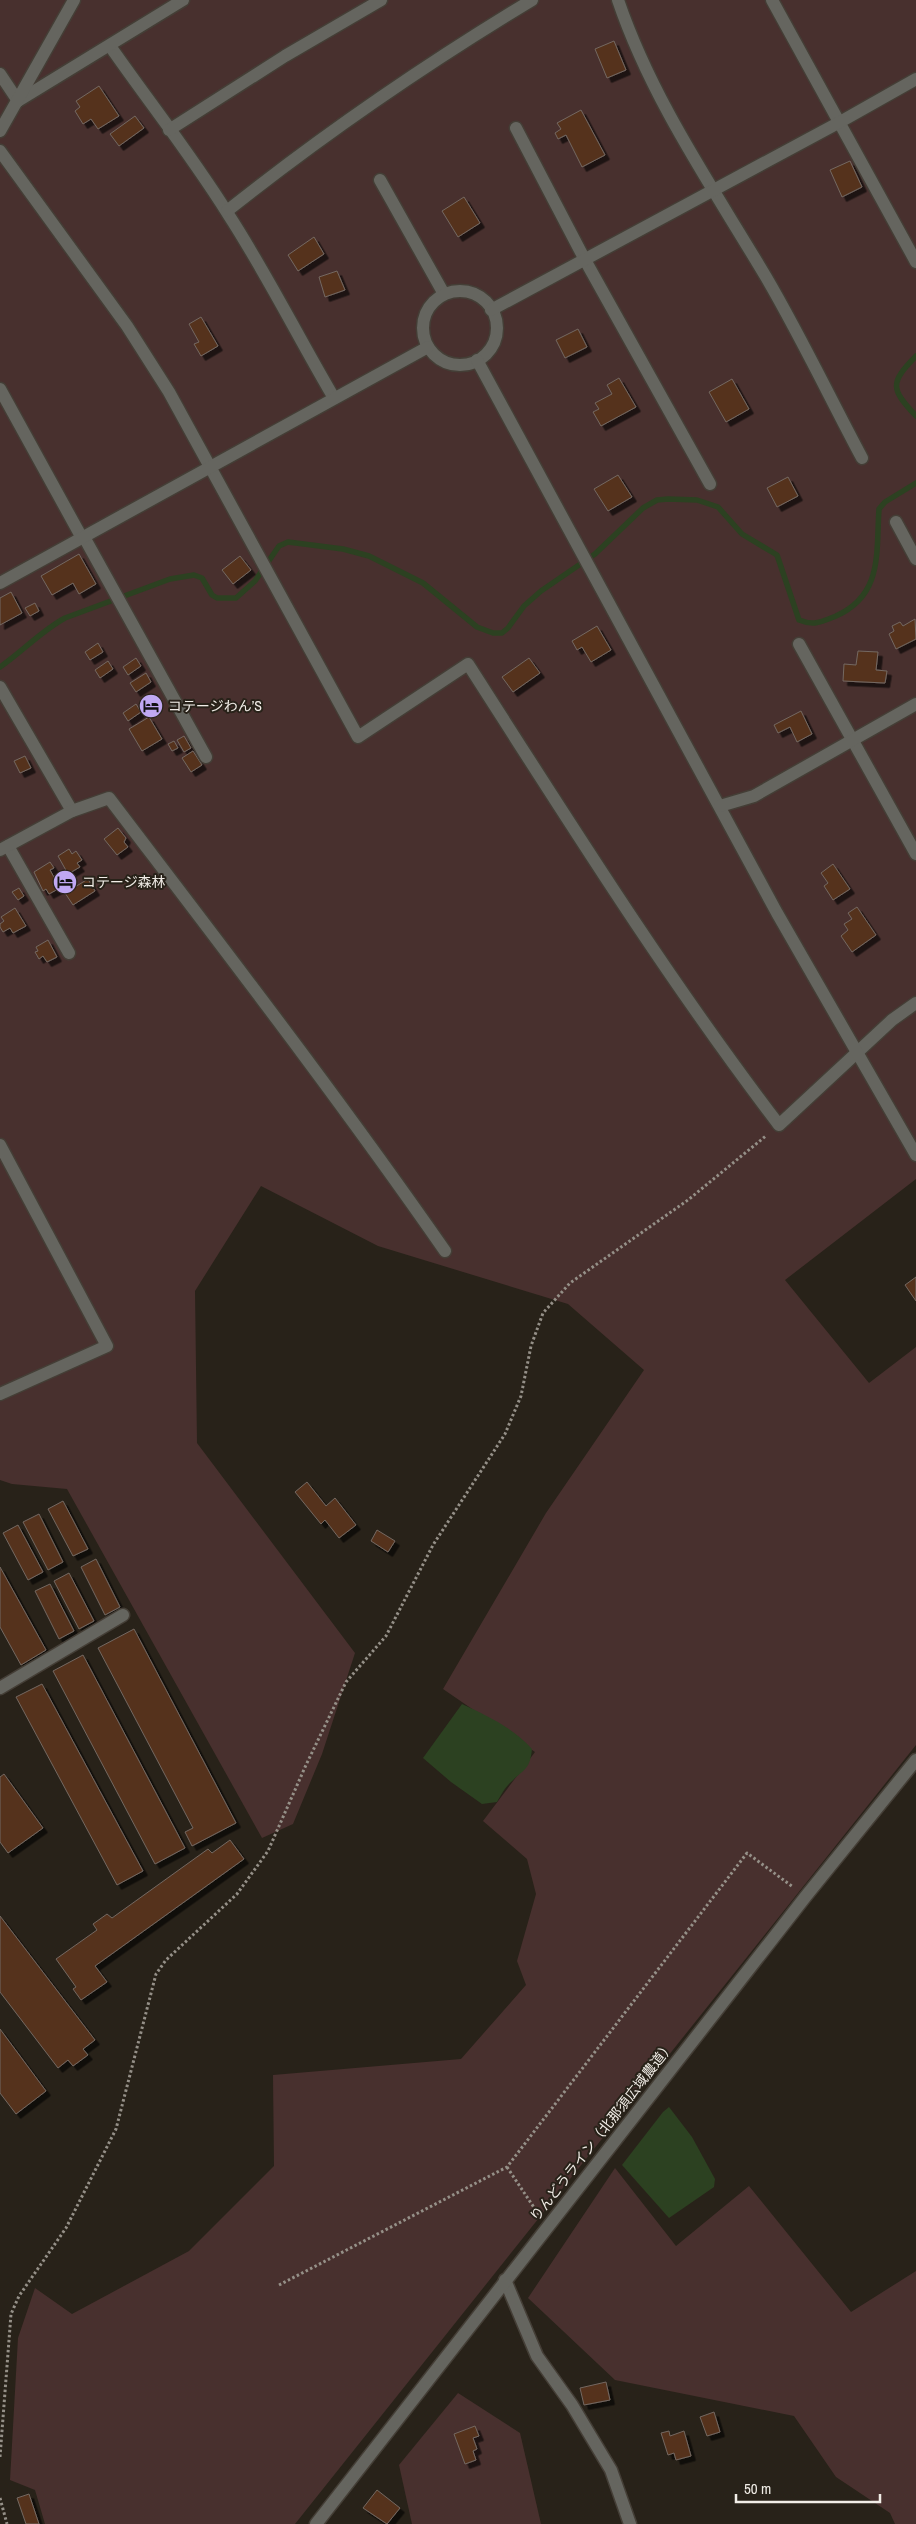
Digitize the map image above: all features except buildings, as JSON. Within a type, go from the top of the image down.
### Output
[{"type":"street","points":[[0,131],[74,0]]},
{"type":"street","points":[[18,101],[183,0]]},
{"type":"street","points":[[169,130],[284,56],[381,0]]},
{"type":"street","points":[[227,211],[290,161],[443,54],[532,0]]},
{"type":"street","points":[[618,0],[632,42],[656,92],[712,192],[766,278],[862,458]]},
{"type":"street","points":[[772,0],[916,262]]},
{"type":"street","points":[[110,46],[227,211],[266,274],[291,324],[334,398]]},
{"type":"street","points":[[0,74],[18,101]]},
{"type":"street","points":[[491,310],[712,192],[916,79]]},
{"type":"street","points":[[516,128],[585,260],[710,484]]},
{"type":"street","points":[[0,151],[127,326],[168,392],[358,736],[468,664],[615,894],[714,1040],[779,1125],[892,1020],[916,1003]]},
{"type":"street","points":[[380,180],[444,294]]},
{"type":"street","points":[[470,293],[481,299],[491,310],[495,320],[494,342],[487,352],[477,360],[456,365],[445,362],[428,347],[424,336],[423,324],[427,312],[444,294],[470,293]]},
{"type":"street","points":[[0,583],[428,347]]},
{"type":"street","points":[[477,360],[856,1053],[916,1155]]},
{"type":"street","points":[[0,389],[206,757]]},
{"type":"street","points":[[896,522],[916,559]]},
{"type":"street","points":[[799,644],[916,854]]},
{"type":"street","points":[[0,687],[72,811]]},
{"type":"street","points":[[720,806],[754,796],[916,704]]},
{"type":"street","points":[[69,953],[4,848],[72,811],[109,798],[275,1016],[380,1158],[445,1252]]},
{"type":"street","points":[[0,1145],[107,1346],[0,1394]]},
{"type":"street","points":[[0,1688],[123,1615]]},
{"type":"street","name":"りんどうライン（北那須広域農道）","points":[[316,2524],[806,1896],[916,1760]]},
{"type":"street","points":[[505,2280],[537,2356],[572,2405],[611,2470],[630,2524]]},
{"type":"path","points":[[0,2457],[11,2314],[19,2296],[66,2228],[116,2129],[156,1974],[166,1960],[237,1894],[268,1852],[306,1765],[346,1682],[386,1636],[433,1545],[506,1434],[522,1396],[531,1346],[543,1313],[570,1283],[688,1200],[779,1125]]},
{"type":"path","points":[[279,2285],[507,2167],[746,1853],[806,1896]]},
{"type":"path","points":[[507,2167],[547,2226]]},
{"type":"path","points":[[0,2498],[7,2524]]},
{"type":"shaded area","points":[[0,0],[916,0],[916,1179],[785,1280],[869,1383],[916,1347],[916,1745],[295,2524],[45,2524],[35,2490],[10,2480],[18,2338],[35,2288],[72,2314],[189,2251],[274,2166],[273,2075],[461,2059],[526,1985],[517,1961],[536,1894],[527,1859],[483,1821],[535,1752],[443,1689],[546,1513],[644,1370],[568,1304],[378,1246],[261,1186],[195,1291],[197,1443],[355,1653],[322,1754],[293,1824],[262,1838],[67,1489],[12,1484],[0,1480]]},
{"type":"shaded area","points":[[462,1704],[509,1729],[532,1749],[528,1765],[507,1786],[497,1802],[482,1804],[451,1782],[423,1758]]},
{"type":"shaded area","points":[[669,2107],[692,2137],[715,2179],[714,2187],[669,2218],[622,2165],[663,2112]]},
{"type":"shaded area","points":[[615,2168],[676,2246],[749,2186],[851,2312],[916,2271],[916,2524],[895,2524],[890,2513],[836,2477],[794,2416],[615,2380],[528,2298]]},
{"type":"shaded area","points":[[458,2393],[520,2433],[541,2524],[412,2524],[399,2465]]},
{"type":"waterway","points":[[916,356],[901,373],[896,386],[901,399],[916,416]]},
{"type":"waterway","points":[[0,667],[65,618],[170,579],[194,575],[202,578],[212,595],[217,598],[236,598],[255,581],[279,546],[288,542],[343,549],[369,556],[423,583],[477,627],[493,633],[502,633],[524,606],[541,591],[595,554],[643,508],[657,500],[668,499],[697,500],[718,507],[742,534],[777,555],[799,620],[818,623],[836,616],[851,607],[862,597],[874,571],[879,509],[885,502],[916,483]]},
{"type":"place","name":"コテージわん’S","points":[[151,706]]},
{"type":"place","name":"コテージ森林","points":[[65,882]]}]
